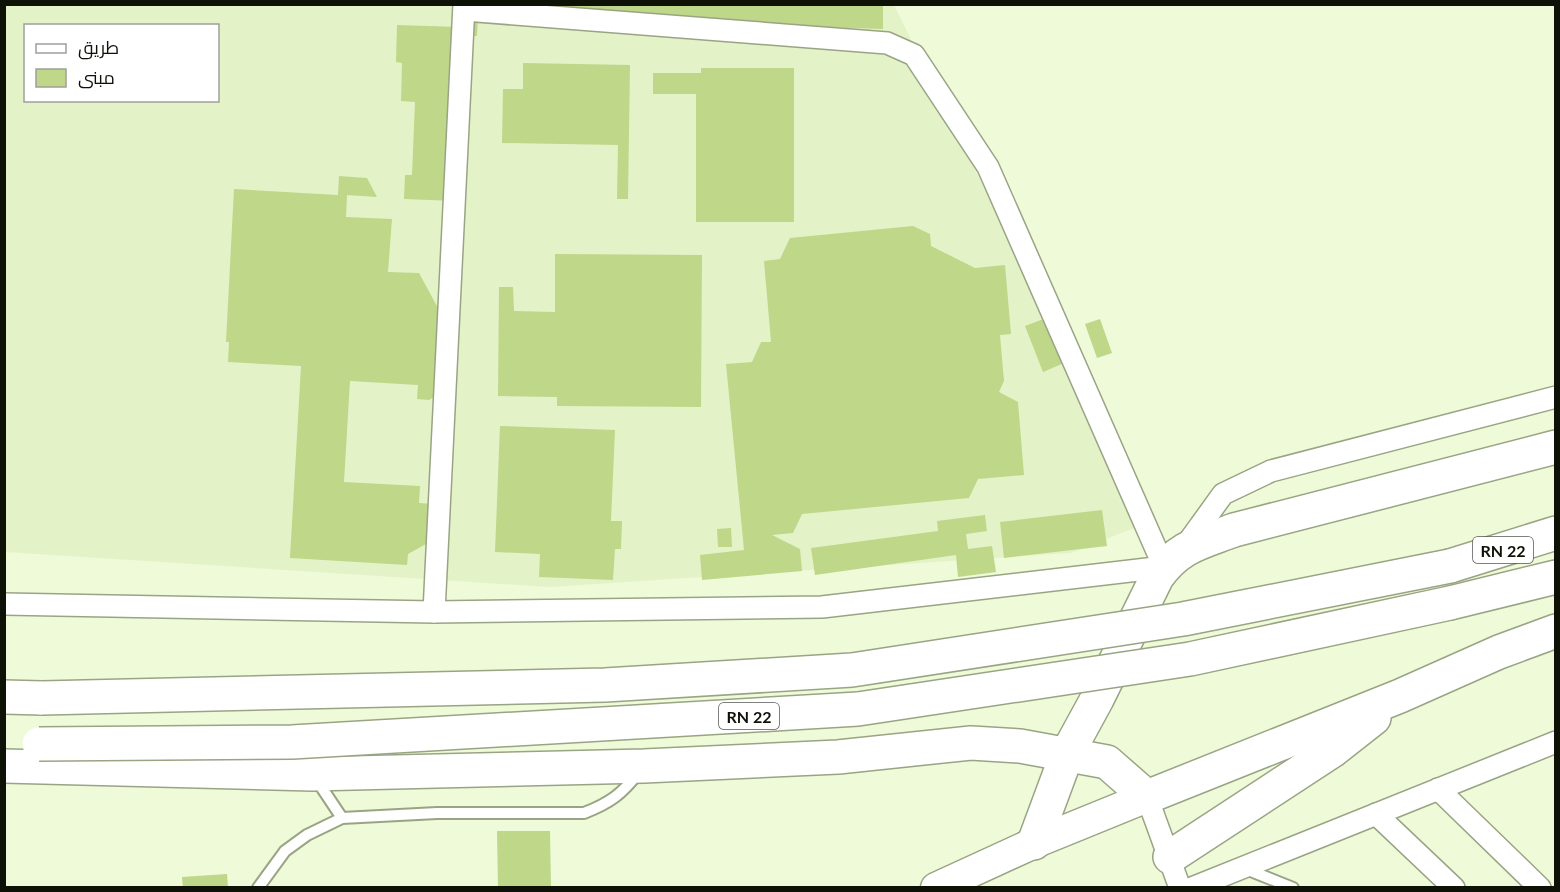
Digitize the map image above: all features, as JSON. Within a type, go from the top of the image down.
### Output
[{"type":"highway","points":[[1034,843],[1066,754],[1097,699],[1157,577],[1174,558],[1234,530],[1556,447]]},
{"type":"highway","name":"RN 22","points":[[4,697],[605,685],[852,670],[1183,619],[1450,566],[1556,534]]},
{"type":"highway","name":"RN 22","points":[[4,745],[292,742],[858,709],[1190,659],[1450,603],[1556,577]]},
{"type":"highway","points":[[4,766],[312,774],[644,766],[838,758],[971,743],[1020,746],[1107,762],[1147,797],[1400,696],[1499,652],[1556,631]]},
{"type":"highway","points":[[1175,873],[1332,752],[1400,696]]},
{"type":"main road","points":[[936,888],[1034,843],[1147,797]]},
{"type":"street","points":[[434,612],[464,7],[887,42],[914,56],[988,167],[1174,558]]},
{"type":"street","points":[[4,604],[434,612],[822,607],[1174,558],[1223,494],[1271,471],[1556,397]]},
{"type":"street","points":[[1192,888],[1556,742]]},
{"type":"street","points":[[1438,789],[1540,888]]},
{"type":"street","points":[[1147,797],[1175,873]]},
{"type":"street","points":[[1376,814],[1454,888]]},
{"type":"lane","points":[[258,888],[285,851],[307,836],[342,818],[437,813],[584,813],[606,805],[626,789],[644,766]]},
{"type":"lane","points":[[312,774],[342,818]]},
{"type":"lane","points":[[1242,867],[1293,888]]},
{"type":"shaded area","points":[[4,5],[894,5],[1149,522],[1071,553],[550,587],[5,552]]},
{"type":"building","points":[[519,4],[883,4],[883,29],[518,18]]},
{"type":"building","points":[[478,17],[477,36],[462,36],[455,201],[404,199],[405,175],[412,175],[415,102],[401,101],[402,63],[396,62],[397,25],[459,27]]},
{"type":"building","points":[[523,63],[630,65],[628,199],[617,199],[618,145],[502,143],[503,89],[523,89]]},
{"type":"building","points":[[701,68],[794,68],[794,222],[696,222],[696,94],[653,94],[653,73],[701,73]]},
{"type":"building","points":[[339,176],[367,178],[377,197],[347,195],[346,217],[392,219],[388,272],[419,273],[445,321],[441,393],[429,400],[417,399],[418,385],[350,381],[344,482],[420,486],[419,503],[436,504],[444,534],[408,554],[407,565],[290,558],[301,366],[228,362],[229,342],[226,342],[234,189],[338,195]]},
{"type":"building","points":[[913,226],[930,234],[931,246],[975,268],[1005,265],[1011,334],[1000,335],[1004,381],[999,392],[1018,402],[1024,475],[978,479],[969,498],[802,514],[793,533],[772,535],[800,549],[802,571],[702,580],[700,555],[744,550],[726,364],[752,362],[761,342],[771,342],[764,261],[780,259],[790,238]]},
{"type":"building","points":[[555,254],[702,255],[701,407],[557,406],[557,397],[498,396],[499,287],[513,287],[514,311],[555,312]]},
{"type":"building","points":[[1046,318],[1064,363],[1043,372],[1025,326]]},
{"type":"building","points":[[1100,319],[1112,353],[1097,358],[1085,324]]},
{"type":"building","points":[[500,426],[615,430],[611,521],[622,521],[621,549],[615,549],[613,580],[539,577],[540,554],[495,552]]},
{"type":"building","points":[[1102,510],[1107,546],[1004,558],[1000,522]]},
{"type":"building","points":[[985,515],[987,531],[966,534],[968,549],[992,546],[996,572],[958,577],[956,555],[815,575],[811,548],[938,531],[937,521]]},
{"type":"building","points":[[731,528],[732,547],[718,547],[717,529]]},
{"type":"building","points":[[497,831],[550,831],[551,888],[498,888]]},
{"type":"building","points":[[227,874],[228,888],[183,888],[182,877]]}]
